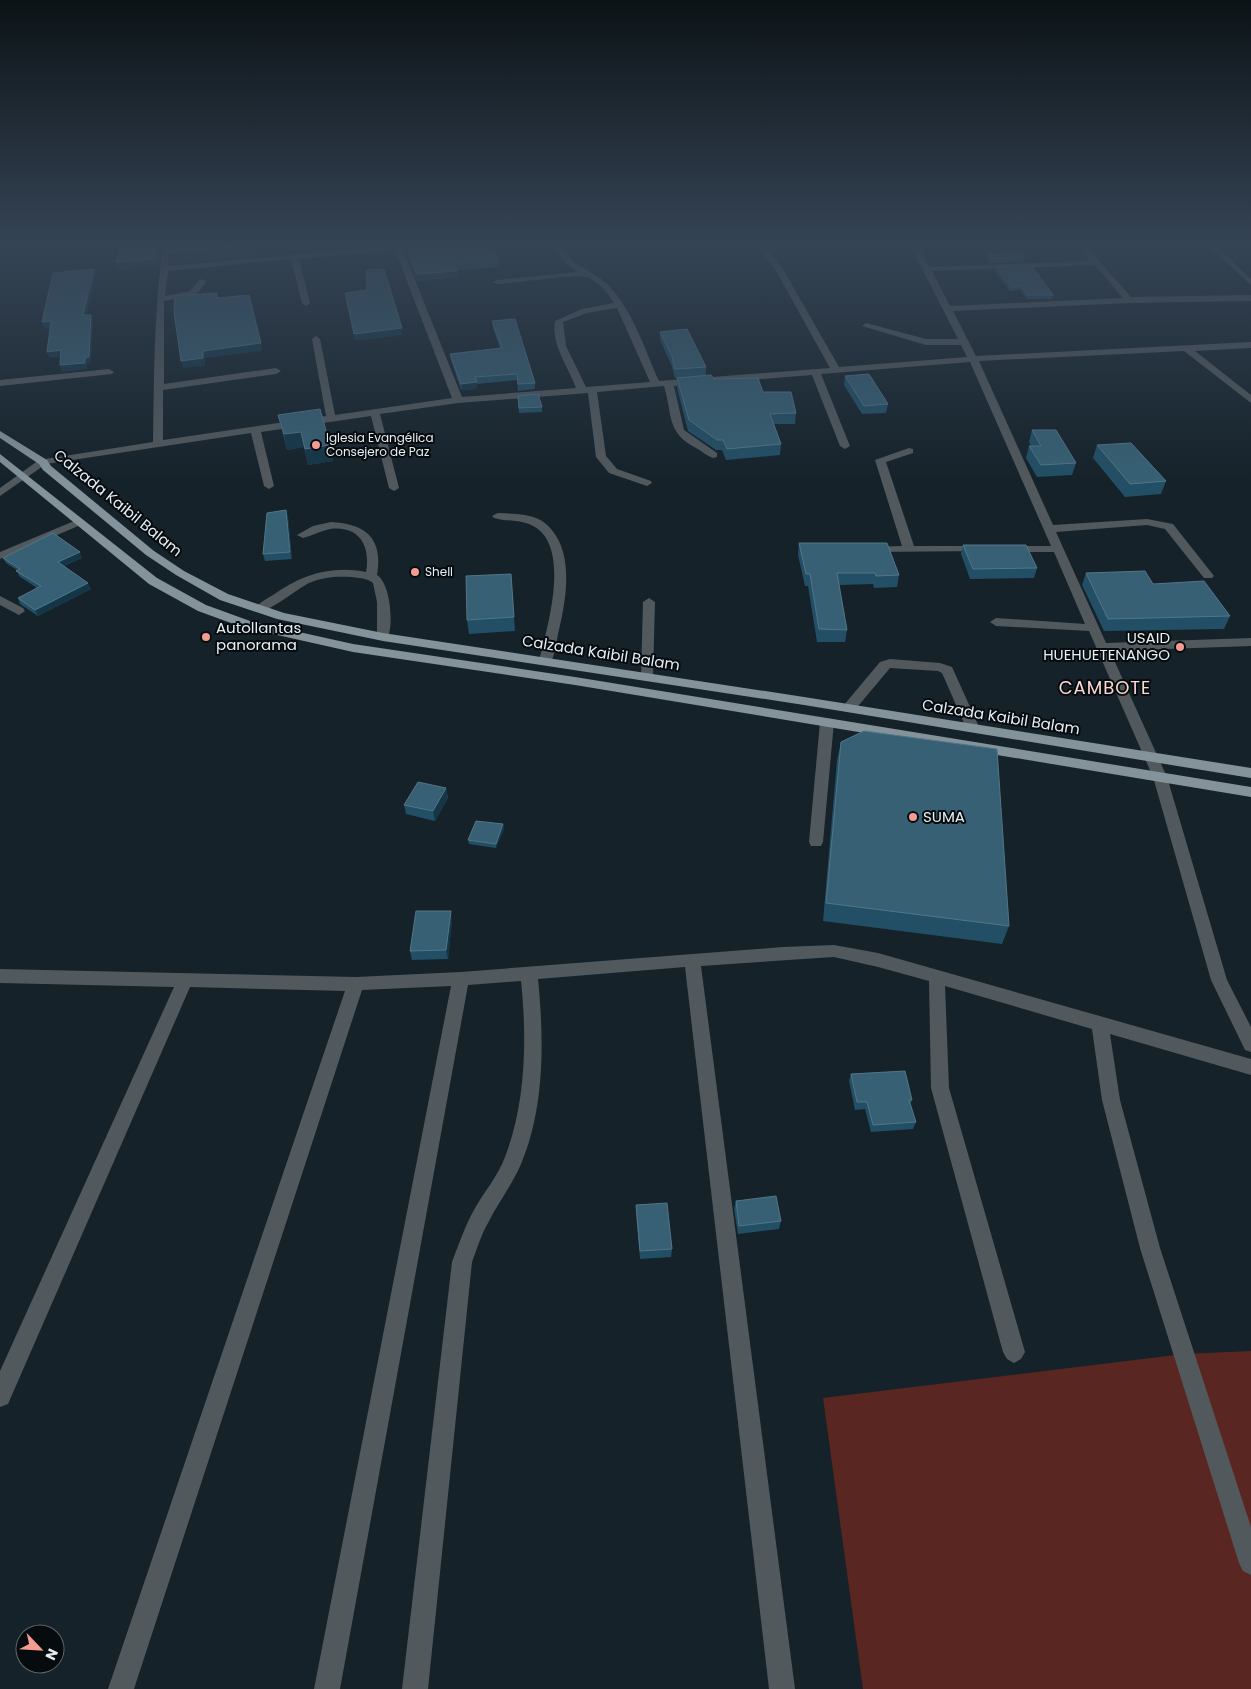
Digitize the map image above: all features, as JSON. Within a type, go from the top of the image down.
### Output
[{"type":"main road","name":"Calzada Kaibil Balam","points":[[0,434],[43,462],[47,468],[158,558],[207,589],[260,609],[324,626],[383,637],[849,708],[1251,773]]},
{"type":"main road","points":[[0,457],[153,581],[202,608],[246,624],[353,648],[827,722],[1251,792]]},
{"type":"street","points":[[158,442],[157,388],[159,324]]},
{"type":"street","points":[[428,324],[458,400]]},
{"type":"street","points":[[557,324],[556,330],[559,340],[587,390],[601,457],[613,471],[647,483]]},
{"type":"street","points":[[628,324],[656,384]]},
{"type":"street","points":[[810,324],[836,370]]},
{"type":"street","points":[[956,324],[1051,529],[1160,777],[1218,980],[1251,1044]]},
{"type":"street","points":[[866,326],[926,342],[965,342]]},
{"type":"street","points":[[316,339],[331,418]]},
{"type":"street","points":[[0,493],[43,462],[158,442],[458,400],[973,359],[1251,345]]},
{"type":"street","points":[[1186,348],[1251,400]]},
{"type":"street","points":[[157,388],[276,371]]},
{"type":"street","points":[[0,383],[109,372]]},
{"type":"street","points":[[816,372],[845,446]]},
{"type":"street","points":[[668,383],[679,430],[685,436],[706,448],[713,456]]},
{"type":"street","points":[[375,412],[394,488]]},
{"type":"street","points":[[254,429],[269,486]]},
{"type":"street","points":[[909,452],[880,460],[909,549]]},
{"type":"street","points":[[498,516],[524,518],[543,526],[554,539],[559,558],[560,595],[545,661]]},
{"type":"street","points":[[0,556],[79,522]]},
{"type":"street","points":[[1051,529],[1147,522],[1169,526],[1208,576]]},
{"type":"street","points":[[303,536],[316,528],[330,524],[344,524],[355,529],[366,537],[373,550],[376,563],[371,576]]},
{"type":"street","points":[[863,550],[1059,548]]},
{"type":"street","points":[[260,609],[298,583],[324,574],[350,573],[371,576],[378,581],[382,592],[383,637]]},
{"type":"street","points":[[0,600],[19,611]]},
{"type":"street","points":[[646,677],[649,602]]},
{"type":"street","points":[[996,622],[1095,628]]},
{"type":"street","points":[[1104,647],[1251,642]]},
{"type":"street","points":[[849,708],[885,665],[890,663],[940,666],[947,670],[972,729]]},
{"type":"street","points":[[816,842],[827,722]]},
{"type":"street","points":[[0,976],[184,982],[356,984],[461,979],[692,960],[834,951],[878,960],[1100,1022],[1251,1067]]},
{"type":"street","points":[[692,960],[782,1689]]},
{"type":"street","points":[[415,1689],[462,1262],[481,1216],[500,1189],[515,1156],[528,1100],[532,1004],[528,973]]},
{"type":"street","points":[[937,977],[940,1088],[1014,1352]]},
{"type":"street","points":[[327,1689],[461,979]]},
{"type":"street","points":[[0,1396],[184,982]]},
{"type":"street","points":[[121,1689],[356,984]]},
{"type":"street","points":[[1100,1022],[1111,1100],[1150,1248],[1251,1562]]},
{"type":"shaded area","points":[[1251,1351],[1251,1689],[863,1689],[823,1398],[1184,1354]]},
{"type":"building","points":[[51,324],[91,324],[89,357],[85,358],[85,363],[60,365],[61,350],[47,352]]},
{"type":"building","points":[[176,324],[256,324],[261,343],[203,351],[203,358],[181,361]]},
{"type":"building","points":[[352,324],[401,324],[402,328],[354,334]]},
{"type":"building","points":[[493,324],[517,324],[535,383],[518,384],[517,374],[475,377],[477,382],[461,384],[450,354],[502,348]]},
{"type":"building","points":[[687,329],[706,367],[675,369],[672,356],[660,332]]},
{"type":"building","points":[[869,374],[888,404],[864,406],[845,376]]},
{"type":"building","points":[[711,375],[714,379],[758,378],[763,392],[791,392],[796,413],[770,414],[781,444],[727,449],[723,440],[717,440],[689,420],[677,378]]},
{"type":"building","points":[[538,394],[542,407],[519,408],[518,396]]},
{"type":"building","points":[[320,409],[330,445],[305,449],[301,432],[284,434],[278,415]]},
{"type":"building","points":[[1032,430],[1056,430],[1076,463],[1041,465],[1029,446],[1041,446]]},
{"type":"building","points":[[1131,443],[1166,481],[1130,484],[1097,445]]},
{"type":"building","points":[[286,510],[290,552],[263,554],[267,513]]},
{"type":"building","points":[[53,533],[80,552],[58,562],[88,583],[35,610],[18,598],[41,586],[16,571],[20,569],[3,558]]},
{"type":"building","points":[[799,543],[887,543],[899,575],[876,576],[875,573],[837,573],[847,630],[819,629],[810,574],[806,574]]},
{"type":"building","points":[[963,545],[1026,545],[1037,568],[973,569]]},
{"type":"building","points":[[1145,571],[1153,584],[1204,581],[1230,616],[1108,619],[1086,573]]},
{"type":"building","points":[[511,574],[514,617],[467,620],[466,576]]},
{"type":"building","name":"SUMA","points":[[864,731],[997,749],[1009,926],[826,903],[841,742]]},
{"type":"building","points":[[418,782],[446,788],[433,811],[404,805]]},
{"type":"building","points":[[476,821],[503,824],[496,844],[468,840]]},
{"type":"building","points":[[416,911],[451,911],[446,950],[410,951]]},
{"type":"building","points":[[905,1071],[912,1100],[909,1100],[916,1122],[873,1125],[867,1102],[857,1102],[851,1074]]},
{"type":"building","points":[[776,1196],[781,1221],[739,1226],[736,1201]]},
{"type":"building","points":[[667,1203],[672,1249],[640,1251],[636,1205]]},
{"type":"place","name":"Iglesia Evangélica Consejero de Paz","points":[[316,445]]},
{"type":"place","name":"Shell","points":[[415,572]]},
{"type":"place","name":"Autollantas panorama","points":[[206,637]]},
{"type":"place","name":"USAID HUEHUETENANGO","points":[[1180,647]]},
{"type":"place","name":"SUMA","points":[[913,817]]},
{"type":"district","name":"CAMBOTE","points":[[1105,688]]}]
